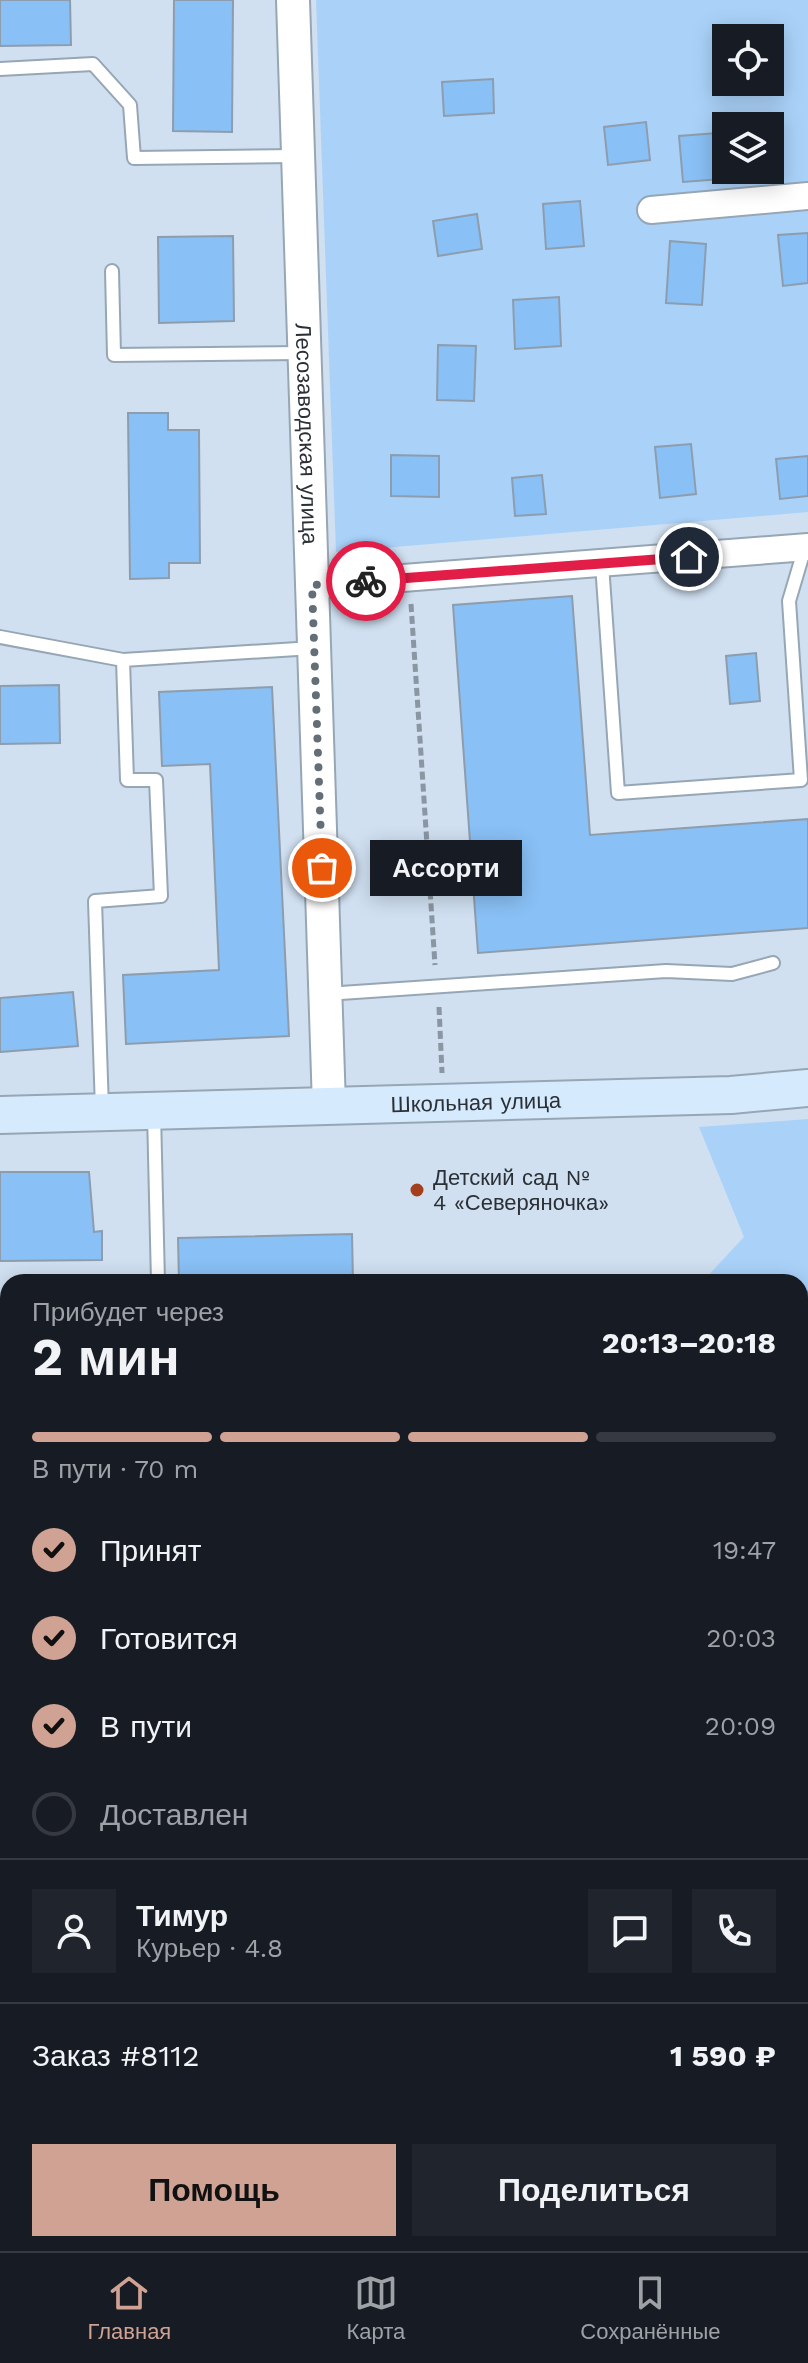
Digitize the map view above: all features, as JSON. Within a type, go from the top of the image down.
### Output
[{"type":"main road","name":"Школьная улица","points":[[0,1115],[731,1095],[808,1088]]},
{"type":"street","name":"Лесозаводская улица","points":[[293,0],[301,156],[329,1106]]},
{"type":"street","points":[[651,210],[808,196]]},
{"type":"street","points":[[312,585],[806,547]]},
{"type":"lane","points":[[0,69],[93,64],[130,105],[134,158],[301,156]]},
{"type":"lane","points":[[112,271],[114,355],[306,353]]},
{"type":"lane","points":[[602,564],[618,793],[801,780],[789,601],[806,547]]},
{"type":"lane","points":[[0,637],[123,660],[315,648]]},
{"type":"lane","points":[[102,1112],[95,901],[161,896],[156,780],[127,780],[123,660]]},
{"type":"lane","points":[[325,994],[666,971],[732,974],[773,963]]},
{"type":"lane","points":[[154,1111],[158,1274]]},
{"type":"path","points":[[409,579],[443,1103]]},
{"type":"shaded area","points":[[316,0],[808,0],[808,512],[336,552]]},
{"type":"shaded area","points":[[808,1119],[808,1274],[709,1274],[744,1237],[699,1127]]},
{"type":"building","points":[[0,0],[70,0],[71,45],[0,46]]},
{"type":"building","points":[[174,0],[233,0],[232,132],[173,131]]},
{"type":"building","points":[[493,79],[494,113],[444,116],[442,82]]},
{"type":"building","points":[[646,122],[650,160],[608,165],[604,127]]},
{"type":"building","points":[[712,133],[712,180],[683,182],[679,136]]},
{"type":"building","points":[[580,201],[584,246],[546,249],[543,204]]},
{"type":"building","points":[[477,214],[482,249],[438,256],[433,221]]},
{"type":"building","points":[[808,233],[808,283],[783,286],[778,235]]},
{"type":"building","points":[[233,236],[234,321],[159,323],[158,237]]},
{"type":"building","points":[[670,241],[706,244],[702,305],[666,303]]},
{"type":"building","points":[[559,297],[561,346],[515,349],[513,300]]},
{"type":"building","points":[[438,345],[476,346],[474,401],[437,400]]},
{"type":"building","points":[[128,413],[168,413],[168,430],[199,430],[200,563],[169,563],[169,578],[130,579]]},
{"type":"building","points":[[691,444],[696,494],[660,498],[655,447]]},
{"type":"building","points":[[391,455],[439,456],[439,497],[391,496]]},
{"type":"building","points":[[808,456],[808,496],[780,499],[776,459]]},
{"type":"building","points":[[542,475],[546,514],[515,516],[512,478]]},
{"type":"building","points":[[572,596],[590,835],[808,819],[808,928],[478,953],[453,605]]},
{"type":"building","points":[[756,653],[760,701],[730,704],[726,656]]},
{"type":"building","points":[[59,685],[60,743],[0,744],[0,686]]},
{"type":"building","points":[[272,687],[289,1036],[126,1044],[123,975],[219,970],[210,764],[162,766],[159,692]]},
{"type":"building","points":[[73,992],[78,1046],[0,1052],[0,998]]},
{"type":"building","points":[[0,1172],[89,1172],[94,1232],[102,1231],[102,1260],[0,1261]]},
{"type":"building","points":[[352,1234],[353,1274],[179,1274],[178,1238]]},
{"type":"way so far","points":[[322,868],[312,585],[366,581]]},
{"type":"place","name":"Ассорти","points":[[322,868]]},
{"type":"place","name":"Детский сад № 4 «Северяночка»","points":[[417,1190]]},
{"type":"route","points":[[366,581],[689,557]]}]
